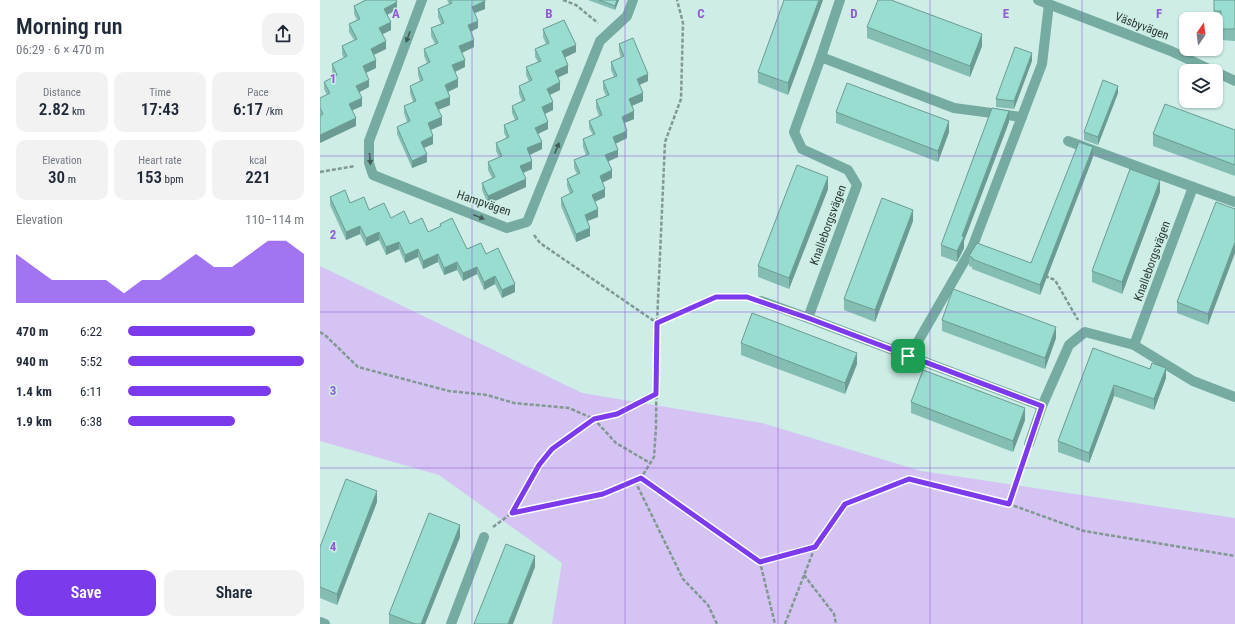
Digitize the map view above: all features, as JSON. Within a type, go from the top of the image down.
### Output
[{"type":"street","points":[[369,163],[369,141],[422,0]]},
{"type":"street","points":[[526,222],[600,41],[627,16],[633,0]]},
{"type":"street","name":"Knalleborgsvägen","points":[[808,318],[857,185],[848,170],[802,149],[794,132],[840,0]]},
{"type":"street","points":[[908,356],[972,248],[1022,117],[1042,64],[1042,1]]},
{"type":"street","name":"Väsbyvägen","points":[[1042,1],[1171,51],[1198,64]]},
{"type":"street","points":[[821,57],[954,108],[1022,117]]},
{"type":"street","points":[[1223,75],[1235,81]]},
{"type":"street","points":[[1068,141],[1235,202]]},
{"type":"street","name":"Hampvägen","points":[[369,163],[373,174],[507,228],[526,222]]},
{"type":"street","name":"Knalleborgsvägen","points":[[1134,345],[1193,187]]},
{"type":"street","points":[[761,301],[1042,406]]},
{"type":"street","points":[[1029,444],[1042,406],[1069,345],[1085,332],[1134,345],[1193,381],[1235,397]]},
{"type":"street","points":[[451,624],[484,537]]},
{"type":"street","points":[[320,622],[325,624]]},
{"type":"path","points":[[563,0],[576,5],[609,33]]},
{"type":"path","points":[[484,537],[494,526],[512,513],[603,494],[635,481],[641,478],[654,457],[657,323],[665,142],[681,99],[683,23],[677,0]]},
{"type":"path","points":[[320,172],[369,163]]},
{"type":"path","points":[[526,222],[540,243],[657,323]]},
{"type":"path","points":[[1042,275],[1055,280],[1085,332]]},
{"type":"path","points":[[657,323],[716,297],[747,297],[761,301]]},
{"type":"path","points":[[320,332],[358,367],[449,391],[487,394],[514,403],[569,408],[594,419],[616,443],[650,463]]},
{"type":"path","points":[[512,513],[539,465],[552,449],[594,419],[617,414],[656,394]]},
{"type":"path","points":[[1009,504],[1029,444]]},
{"type":"path","points":[[641,478],[760,562],[775,624]]},
{"type":"path","points":[[785,624],[815,547],[845,504],[909,479],[1009,504],[1084,531],[1235,556]]},
{"type":"path","points":[[635,481],[683,579],[708,605],[717,624]]},
{"type":"path","points":[[760,562],[815,547]]},
{"type":"path","points":[[803,575],[834,614],[836,624]]},
{"type":"shaded area","points":[[320,266],[582,393],[762,423],[921,471],[1235,518],[1235,624],[552,624],[562,563],[439,475],[320,441]]},
{"type":"building","points":[[366,0],[396,0],[397,2],[384,9],[391,22],[379,28],[386,41],[371,49],[376,60],[363,66],[369,80],[356,86],[362,98],[349,104],[356,118],[320,135],[320,116],[323,114],[320,108],[320,98],[330,93],[324,82],[337,75],[332,64],[347,56],[342,46],[357,39],[349,24],[360,19],[354,6]]},
{"type":"building","points":[[450,0],[485,1],[472,7],[478,21],[468,25],[474,40],[459,46],[465,60],[452,65],[458,79],[445,85],[450,97],[435,103],[442,117],[428,123],[433,136],[421,142],[427,154],[412,161],[397,127],[410,121],[404,106],[416,101],[410,86],[423,80],[418,68],[430,62],[424,49],[438,43],[431,28],[444,23],[438,9],[452,3]]},
{"type":"building","points":[[599,0],[617,0],[615,6]]},
{"type":"building","points":[[784,0],[819,0],[788,83],[758,72]]},
{"type":"building","points":[[878,0],[891,0],[982,34],[970,66],[867,27]]},
{"type":"building","points":[[1214,0],[1235,0],[1235,29],[1223,29],[1223,12],[1214,11]]},
{"type":"building","points":[[564,20],[576,45],[562,51],[568,65],[555,71],[560,82],[547,89],[553,102],[542,107],[548,122],[535,128],[542,142],[527,148],[532,161],[520,166],[526,179],[488,196],[482,183],[495,177],[488,162],[502,156],[496,143],[509,137],[504,125],[518,119],[512,106],[525,100],[519,86],[532,80],[526,67],[541,61],[535,49],[549,43],[543,29]]},
{"type":"building","points":[[633,38],[648,74],[637,79],[643,93],[629,99],[634,111],[622,117],[627,131],[613,137],[618,150],[605,155],[612,170],[600,176],[605,189],[592,195],[598,209],[585,215],[590,228],[576,234],[561,198],[573,192],[567,179],[580,173],[574,160],[589,154],[583,139],[595,134],[589,121],[602,115],[596,100],[609,95],[603,81],[617,76],[611,62],[624,56],[619,44]]},
{"type":"building","points":[[1015,47],[1032,53],[1014,101],[996,99]]},
{"type":"building","points":[[1103,80],[1118,86],[1098,137],[1084,132]]},
{"type":"building","points":[[847,83],[949,121],[938,151],[836,112]]},
{"type":"building","points":[[1165,104],[1235,130],[1235,165],[1153,134]]},
{"type":"building","points":[[992,108],[1009,111],[962,236],[964,237],[957,251],[941,245]]},
{"type":"building","points":[[1079,142],[1093,147],[1040,285],[972,259],[973,258],[969,256],[977,243],[1031,263]]},
{"type":"building","points":[[797,165],[828,177],[789,278],[758,266]]},
{"type":"building","points":[[1130,169],[1160,180],[1122,282],[1092,271]]},
{"type":"building","points":[[345,190],[350,203],[364,197],[369,210],[384,203],[391,218],[404,211],[410,224],[422,218],[428,232],[441,226],[440,224],[452,218],[467,249],[481,243],[486,254],[498,248],[515,284],[502,290],[495,276],[484,282],[477,267],[463,273],[457,262],[444,268],[438,254],[423,261],[418,249],[405,255],[399,242],[386,247],[379,232],[366,238],[360,226],[346,232],[330,197]]},
{"type":"building","points":[[882,198],[913,210],[875,310],[844,299]]},
{"type":"building","points":[[1216,202],[1235,209],[1235,242],[1208,314],[1177,302]]},
{"type":"building","points":[[953,289],[1056,327],[1045,358],[942,320]]},
{"type":"building","points":[[752,313],[857,353],[845,383],[741,343]]},
{"type":"building","points":[[1093,348],[1150,369],[1152,363],[1166,368],[1154,399],[1114,385],[1089,453],[1058,441]]},
{"type":"building","points":[[923,370],[1025,408],[1013,441],[911,402]]},
{"type":"building","points":[[346,479],[377,491],[337,594],[320,587],[320,547]]},
{"type":"building","points":[[429,513],[460,525],[421,624],[415,624],[389,614]]},
{"type":"building","points":[[506,544],[535,556],[508,624],[474,624]]},
{"type":"route","points":[[716,297],[747,297],[808,318],[908,356],[1042,406],[1009,504],[909,479],[845,504],[815,547],[760,562],[641,478],[603,494],[512,513],[539,465],[552,449],[594,419],[617,414],[656,394],[657,323],[716,297]]}]
